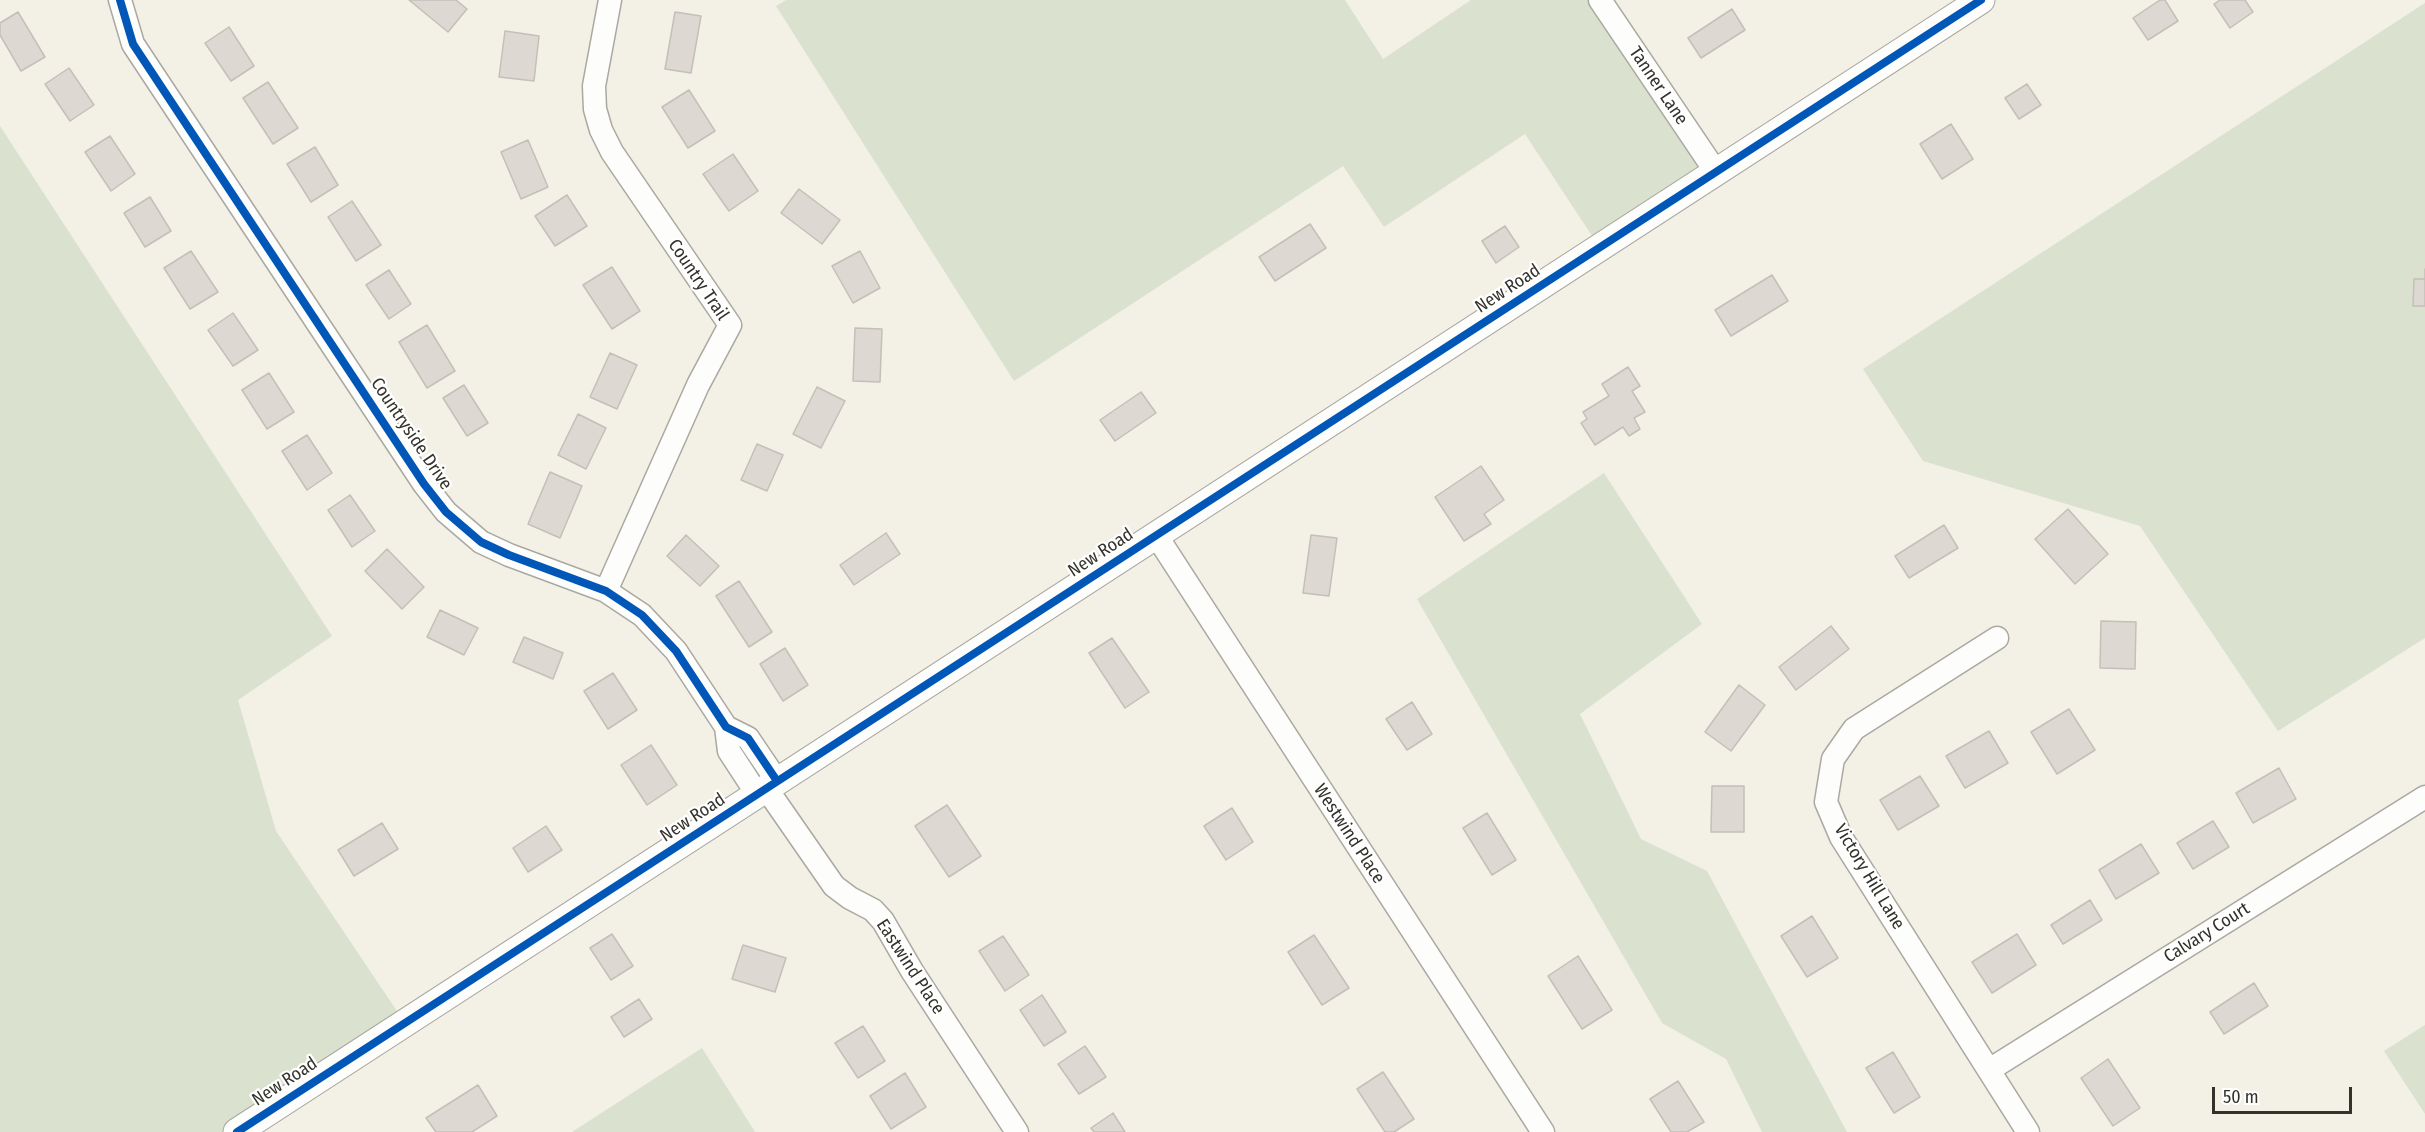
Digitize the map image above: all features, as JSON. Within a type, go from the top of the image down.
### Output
[{"type":"street","name":"Countryside Drive","points":[[120,0],[134,44],[424,484],[446,512],[481,542],[509,555],[606,591],[626,603],[658,630],[676,651],[726,727],[729,751],[767,788]]},
{"type":"street","name":"Country Trail","points":[[606,591],[698,385],[730,325],[612,152],[601,130],[595,109],[594,87],[610,0]]},
{"type":"street","name":"Tanner Lane","points":[[1600,0],[1716,172]]},
{"type":"street","name":"New Road","points":[[237,1132],[1981,0]]},
{"type":"street","name":"Westwind Place","points":[[1156,535],[1543,1132]]},
{"type":"street","name":"Victory Hill Lane","points":[[1997,638],[1854,729],[1833,759],[1826,802],[1841,837],[2028,1132]]},
{"type":"street","name":"Eastwind Place","points":[[767,788],[834,886],[850,898],[873,910],[883,921],[912,971],[1017,1132]]},
{"type":"street","name":"Calvary Court","points":[[1989,1070],[2425,797]]},
{"type":"green space","points":[[786,0],[1345,0],[1383,59],[1471,0],[1600,0],[1716,172],[1600,248],[1525,134],[1384,227],[1343,166],[1014,381],[776,6]]},
{"type":"green space","points":[[2425,3],[2425,638],[2278,731],[2140,526],[1923,461],[1863,369]]},
{"type":"green space","points":[[0,126],[332,636],[238,700],[276,831],[405,1023],[237,1132],[0,1132]]},
{"type":"green space","points":[[1604,473],[1702,624],[1580,714],[1641,839],[1707,871],[1847,1132],[1762,1132],[1726,1059],[1662,1023],[1417,599]]},
{"type":"green space","points":[[2425,1025],[2425,1114],[2384,1051]]},
{"type":"green space","points":[[702,1048],[755,1132],[572,1132]]},
{"type":"building","points":[[409,0],[456,0],[467,9],[448,32]]},
{"type":"building","points":[[2160,0],[2165,0],[2178,21],[2148,40],[2133,18]]},
{"type":"building","points":[[2220,0],[2245,0],[2253,12],[2230,28],[2214,4]]},
{"type":"building","points":[[1732,9],[1745,30],[1701,58],[1688,38]]},
{"type":"building","points":[[18,12],[45,57],[21,71],[0,35],[0,23]]},
{"type":"building","points":[[675,12],[701,16],[691,73],[665,69]]},
{"type":"building","points":[[229,27],[254,66],[231,81],[205,43]]},
{"type":"building","points":[[505,31],[539,36],[534,81],[499,77]]},
{"type":"building","points":[[69,68],[94,105],[70,121],[45,84]]},
{"type":"building","points":[[268,82],[298,128],[273,144],[243,98]]},
{"type":"building","points":[[2027,84],[2041,105],[2019,119],[2005,98]]},
{"type":"building","points":[[689,90],[715,131],[688,148],[662,107]]},
{"type":"building","points":[[1951,124],[1973,159],[1942,179],[1920,144]]},
{"type":"building","points":[[110,136],[135,174],[111,191],[85,152]]},
{"type":"building","points":[[528,140],[548,187],[521,199],[501,152]]},
{"type":"building","points":[[315,147],[338,185],[311,202],[287,164]]},
{"type":"building","points":[[733,154],[758,191],[729,211],[703,174]]},
{"type":"building","points":[[799,189],[840,220],[822,244],[781,213]]},
{"type":"building","points":[[567,195],[587,226],[555,246],[535,216]]},
{"type":"building","points":[[150,197],[171,231],[145,247],[124,213]]},
{"type":"building","points":[[352,201],[381,245],[356,261],[328,217]]},
{"type":"building","points":[[1310,224],[1326,248],[1275,281],[1259,257]]},
{"type":"building","points":[[1505,226],[1519,247],[1496,263],[1482,241]]},
{"type":"building","points":[[191,251],[218,292],[190,309],[164,268]]},
{"type":"building","points":[[860,251],[880,288],[853,303],[832,266]]},
{"type":"building","points":[[612,267],[640,311],[612,329],[583,285]]},
{"type":"building","points":[[389,270],[411,304],[389,319],[366,285]]},
{"type":"building","points":[[1772,275],[1788,301],[1731,336],[1715,310]]},
{"type":"building","points":[[2414,279],[2425,279],[2425,306],[2413,306]]},
{"type":"building","points":[[233,313],[258,350],[233,366],[208,330]]},
{"type":"building","points":[[427,325],[455,371],[427,388],[399,342]]},
{"type":"building","points":[[855,328],[882,329],[880,382],[853,381]]},
{"type":"building","points":[[610,353],[637,365],[617,409],[590,397]]},
{"type":"building","points":[[1628,367],[1640,386],[1632,391],[1645,412],[1634,418],[1640,429],[1629,436],[1623,427],[1595,445],[1581,423],[1587,419],[1583,412],[1609,396],[1602,384]]},
{"type":"building","points":[[269,373],[294,412],[267,429],[242,390]]},
{"type":"building","points":[[464,385],[488,423],[467,436],[443,398]]},
{"type":"building","points":[[817,387],[845,401],[821,448],[793,434]]},
{"type":"building","points":[[1141,392],[1156,413],[1115,441],[1100,420]]},
{"type":"building","points":[[578,414],[606,428],[586,469],[558,455]]},
{"type":"building","points":[[307,435],[332,473],[307,490],[282,451]]},
{"type":"building","points":[[757,444],[783,455],[767,491],[741,480]]},
{"type":"building","points":[[1481,466],[1504,500],[1484,514],[1491,524],[1464,541],[1435,497]]},
{"type":"building","points":[[550,472],[582,486],[560,538],[528,524]]},
{"type":"building","points":[[350,495],[375,531],[352,547],[328,510]]},
{"type":"building","points":[[2068,509],[2108,554],[2075,584],[2035,539]]},
{"type":"building","points":[[1944,525],[1958,548],[1909,578],[1895,556]]},
{"type":"building","points":[[886,533],[900,554],[854,585],[840,565]]},
{"type":"building","points":[[686,535],[719,566],[700,586],[667,556]]},
{"type":"building","points":[[1311,535],[1337,538],[1329,596],[1303,593]]},
{"type":"building","points":[[387,549],[424,587],[402,609],[365,571]]},
{"type":"building","points":[[739,581],[772,632],[749,647],[716,596]]},
{"type":"building","points":[[440,610],[478,628],[464,655],[427,637]]},
{"type":"building","points":[[2101,621],[2136,622],[2135,669],[2100,668]]},
{"type":"building","points":[[1831,626],[1849,649],[1796,690],[1779,667]]},
{"type":"building","points":[[524,637],[563,653],[553,679],[513,662]]},
{"type":"building","points":[[1112,638],[1149,692],[1125,708],[1089,653]]},
{"type":"building","points":[[785,648],[808,685],[783,701],[760,664]]},
{"type":"building","points":[[613,673],[637,710],[608,729],[584,691]]},
{"type":"building","points":[[1739,685],[1765,705],[1731,751],[1705,732]]},
{"type":"building","points":[[1412,702],[1432,734],[1407,750],[1386,719]]},
{"type":"building","points":[[2069,709],[2095,750],[2057,774],[2031,732]]},
{"type":"building","points":[[1989,731],[2008,763],[1965,788],[1946,756]]},
{"type":"building","points":[[651,745],[677,785],[647,805],[621,765]]},
{"type":"building","points":[[2279,768],[2296,799],[2253,823],[2236,793]]},
{"type":"building","points":[[1920,776],[1939,806],[1898,830],[1880,800]]},
{"type":"building","points":[[1712,786],[1744,786],[1744,832],[1711,832]]},
{"type":"building","points":[[947,805],[981,856],[949,877],[915,826]]},
{"type":"building","points":[[1232,808],[1253,842],[1226,860],[1204,826]]},
{"type":"building","points":[[1487,813],[1516,860],[1492,875],[1463,828]]},
{"type":"building","points":[[2213,821],[2229,847],[2193,869],[2177,843]]},
{"type":"building","points":[[382,823],[398,849],[354,876],[338,850]]},
{"type":"building","points":[[546,826],[562,850],[528,872],[513,848]]},
{"type":"building","points":[[2141,844],[2159,873],[2116,899],[2099,870]]},
{"type":"building","points":[[2090,900],[2102,920],[2063,944],[2051,925]]},
{"type":"building","points":[[1812,916],[1838,958],[1807,977],[1781,936]]},
{"type":"building","points":[[612,934],[633,966],[611,980],[590,948]]},
{"type":"building","points":[[2017,934],[2036,965],[1992,993],[1972,962]]},
{"type":"building","points":[[1314,935],[1349,988],[1322,1005],[1288,952]]},
{"type":"building","points":[[1003,936],[1029,975],[1005,991],[979,951]]},
{"type":"building","points":[[743,945],[786,958],[775,992],[732,979]]},
{"type":"building","points":[[1578,956],[1612,1010],[1582,1029],[1548,976]]},
{"type":"building","points":[[2254,983],[2268,1006],[2224,1034],[2210,1012]]},
{"type":"building","points":[[1042,995],[1066,1032],[1044,1046],[1020,1010]]},
{"type":"building","points":[[639,999],[652,1019],[624,1037],[611,1017]]},
{"type":"building","points":[[863,1026],[885,1061],[858,1078],[835,1043]]},
{"type":"building","points":[[1085,1046],[1106,1077],[1079,1094],[1058,1064]]},
{"type":"building","points":[[1893,1052],[1920,1097],[1894,1113],[1866,1068]]},
{"type":"building","points":[[2108,1059],[2140,1108],[2113,1126],[2081,1078]]},
{"type":"building","points":[[1383,1072],[1414,1119],[1394,1132],[1385,1132],[1357,1089]]},
{"type":"building","points":[[905,1073],[926,1107],[891,1129],[870,1096]]},
{"type":"building","points":[[1678,1081],[1704,1122],[1687,1132],[1671,1132],[1650,1099]]},
{"type":"building","points":[[478,1085],[497,1116],[472,1132],[436,1132],[426,1118]]},
{"type":"building","points":[[1113,1113],[1125,1132],[1094,1132],[1091,1128]]},
{"type":"cycle path","points":[[120,0],[133,44],[424,484],[446,512],[481,542],[509,555],[606,591],[642,615],[676,651],[726,727],[748,738],[777,781]]},
{"type":"cycle path","points":[[237,1132],[1981,0]]}]
